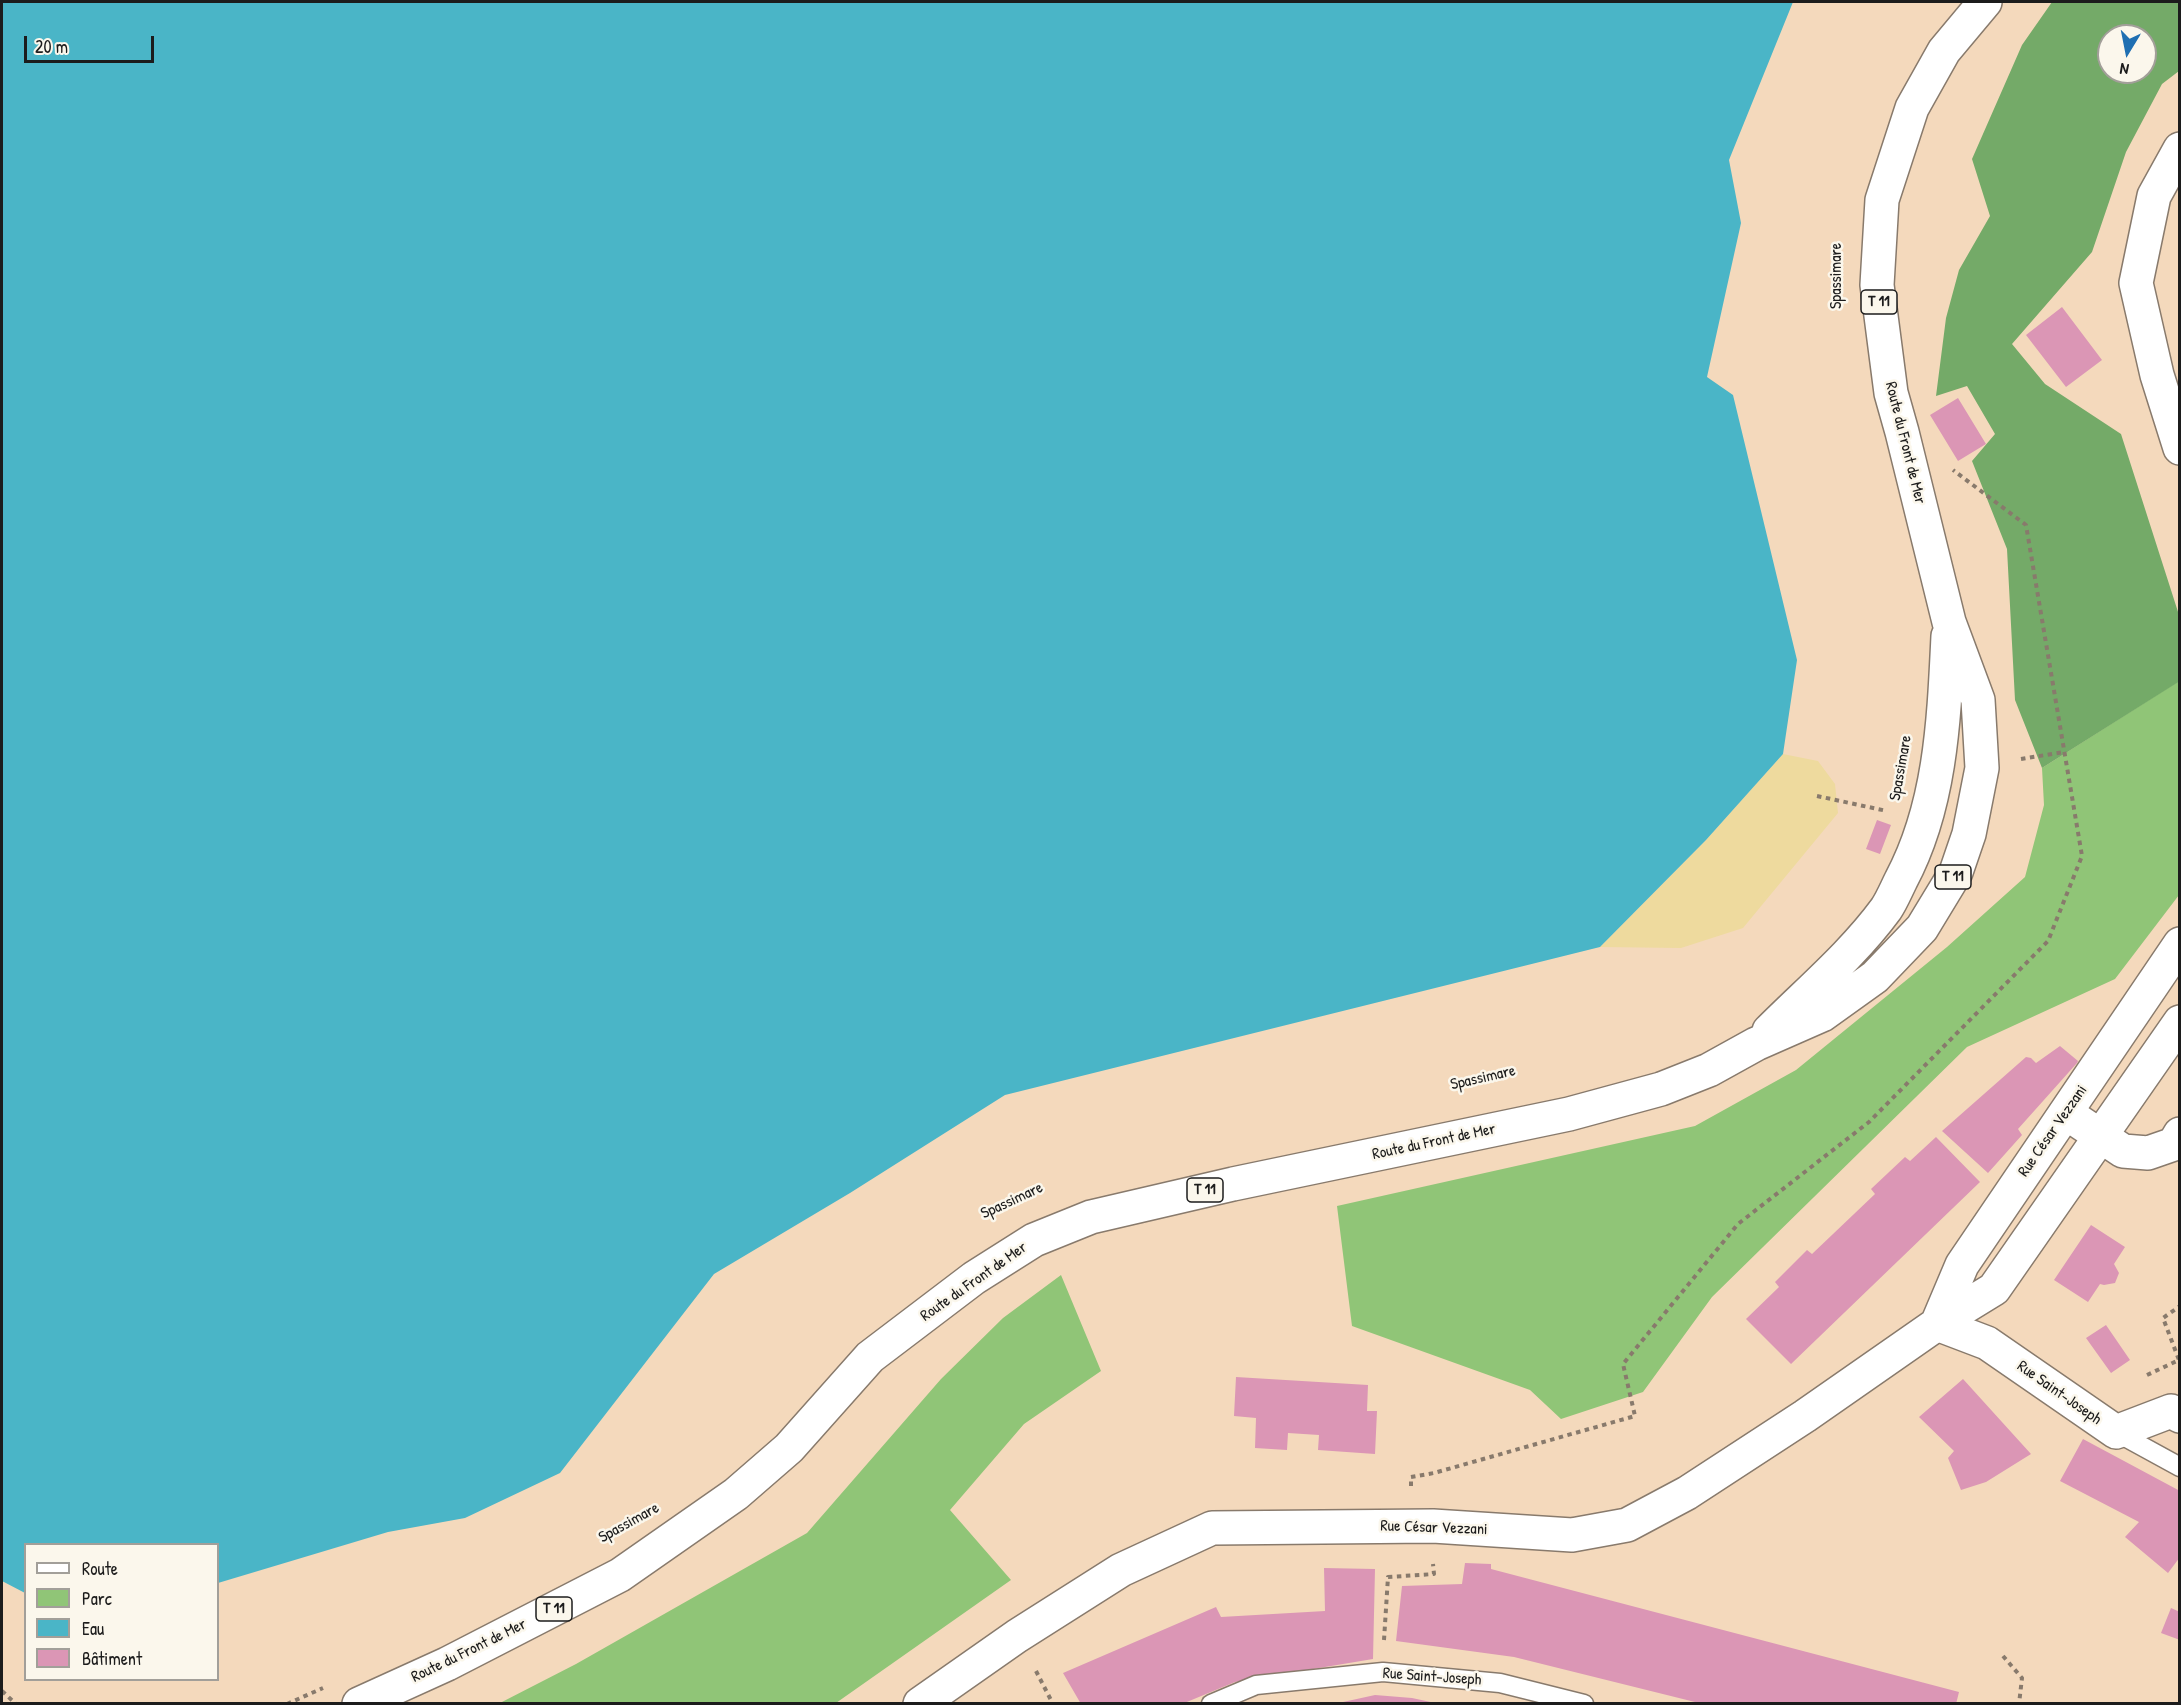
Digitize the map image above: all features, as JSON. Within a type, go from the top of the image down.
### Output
[{"type":"main road","name":"Route du Front de Mer","points":[[359,1704],[447,1664],[620,1575],[736,1494],[763,1471],[789,1448],[870,1357],[974,1278],[1034,1240],[1091,1217],[1233,1184],[1569,1114],[1661,1089],[1709,1070],[1756,1044],[1822,1015],[1875,977],[1922,928],[1956,872],[1969,834],[1982,768],[1978,700],[1949,622],[1891,393],[1877,285],[1882,200],[1912,108],[1944,51],[1985,2]]},
{"type":"main road","points":[[2180,149],[2154,196],[2136,283],[2157,375],[2180,448]]},
{"type":"main road","name":"Route du Front de Mer","points":[[1756,1044],[1844,957],[1887,908],[1914,857],[1926,822],[1940,752],[1949,622]]},
{"type":"main road","name":"Rue César Vezzani","points":[[1937,1324],[1962,1265],[2180,944]]},
{"type":"main road","name":"Rue César Vezzani","points":[[920,1704],[1017,1636],[1121,1570],[1212,1528],[1433,1526],[1572,1536],[1627,1525],[1687,1493],[1805,1416],[1937,1324],[1994,1290],[2180,1022]]},
{"type":"main road","points":[[2066,1113],[2123,1151],[2148,1153],[2174,1144],[2180,1134]]},
{"type":"main road","name":"Rue Saint-Joseph","points":[[1937,1324],[1987,1343],[2116,1432]]},
{"type":"main road","points":[[2116,1432],[2171,1411],[2180,1416]]},
{"type":"lane","name":"Rue Saint-Joseph","points":[[2116,1432],[2180,1467]]},
{"type":"lane","name":"Rue Saint-Joseph","points":[[1211,1704],[1256,1685],[1383,1672],[1500,1683],[1584,1704]]},
{"type":"path","points":[[2033,758],[2064,752]]},
{"type":"path","points":[[1817,796],[1892,812]]},
{"type":"path","points":[[2138,1379],[2179,1360],[2163,1318],[2180,1306]]},
{"type":"path","points":[[1383,1672],[1388,1577],[1434,1574],[1433,1526]]},
{"type":"path","points":[[2003,1656],[2022,1678],[2019,1704]]},
{"type":"path","points":[[287,1704],[331,1685]]},
{"type":"path","points":[[2,1691],[16,1704]]},
{"type":"green space","points":[[2052,2],[2179,2],[2179,71],[2162,84],[2126,152],[2092,252],[2012,344],[2045,384],[2121,434],[2179,615],[2180,681],[2042,768],[2015,700],[2007,549],[1972,461],[1995,434],[1967,386],[1936,396],[1946,318],[1959,270],[1990,216],[1972,159],[2022,45]]},
{"type":"green space","points":[[2179,681],[2179,895],[2115,979],[1967,1047],[1712,1297],[1643,1392],[1561,1419],[1530,1390],[1352,1326],[1337,1206],[1695,1126],[1796,1070],[1947,947],[2025,877],[2044,805],[2042,768]]},
{"type":"green space","points":[[1061,1275],[1101,1371],[1024,1424],[950,1510],[1011,1580],[836,1703],[500,1703],[576,1664],[807,1533],[941,1379],[1003,1318]]},
{"type":"sand","points":[[1783,754],[1818,761],[1835,784],[1838,813],[1743,928],[1681,948],[1600,947],[1706,840]]},
{"type":"water","points":[[2,2],[1793,2],[1729,160],[1741,223],[1707,377],[1733,395],[1797,660],[1783,754],[1706,840],[1600,947],[1005,1095],[850,1193],[714,1274],[560,1473],[465,1518],[388,1532],[219,1583],[219,1543],[24,1543],[24,1592],[2,1581]]},
{"type":"building","points":[[2062,307],[2102,360],[2066,387],[2026,335]]},
{"type":"building","points":[[1958,398],[1986,444],[1958,461],[1930,415]]},
{"type":"building","points":[[1877,820],[1891,825],[1880,854],[1866,849]]},
{"type":"building","points":[[2060,1046],[2078,1061],[2077,1063],[2018,1129],[2022,1135],[1988,1173],[1942,1131],[2026,1057],[2036,1063]]},
{"type":"building","points":[[1936,1137],[1980,1182],[1791,1364],[1746,1319],[1779,1287],[1775,1282],[1807,1250],[1812,1254],[1875,1194],[1871,1189],[1905,1157],[1910,1161]]},
{"type":"building","points":[[2091,1225],[2125,1247],[2114,1264],[2119,1273],[2115,1283],[2100,1284],[2088,1302],[2054,1280]]},
{"type":"building","points":[[2106,1325],[2130,1360],[2111,1373],[2086,1338]]},
{"type":"building","points":[[1236,1377],[1368,1385],[1367,1411],[1377,1411],[1375,1454],[1318,1450],[1319,1435],[1288,1433],[1287,1450],[1255,1448],[1256,1418],[1234,1416]]},
{"type":"building","points":[[1963,1379],[2031,1454],[1986,1482],[1961,1490],[1948,1458],[1954,1451],[1919,1417]]},
{"type":"building","points":[[2083,1439],[2180,1491],[2180,1557],[2168,1573],[2125,1537],[2139,1522],[2060,1481]]},
{"type":"building","points":[[1465,1563],[1491,1564],[1491,1569],[1959,1692],[1956,1704],[1703,1704],[1514,1657],[1396,1641],[1402,1586],[1462,1584]]},
{"type":"building","points":[[1324,1568],[1375,1569],[1373,1659],[1235,1682],[1182,1704],[1081,1704],[1063,1673],[1216,1607],[1221,1617],[1325,1611]]},
{"type":"building","points":[[2171,1608],[2180,1612],[2180,1640],[2161,1633]]},
{"type":"building","points":[[1375,1695],[1412,1698],[1440,1704],[1334,1704]]}]
